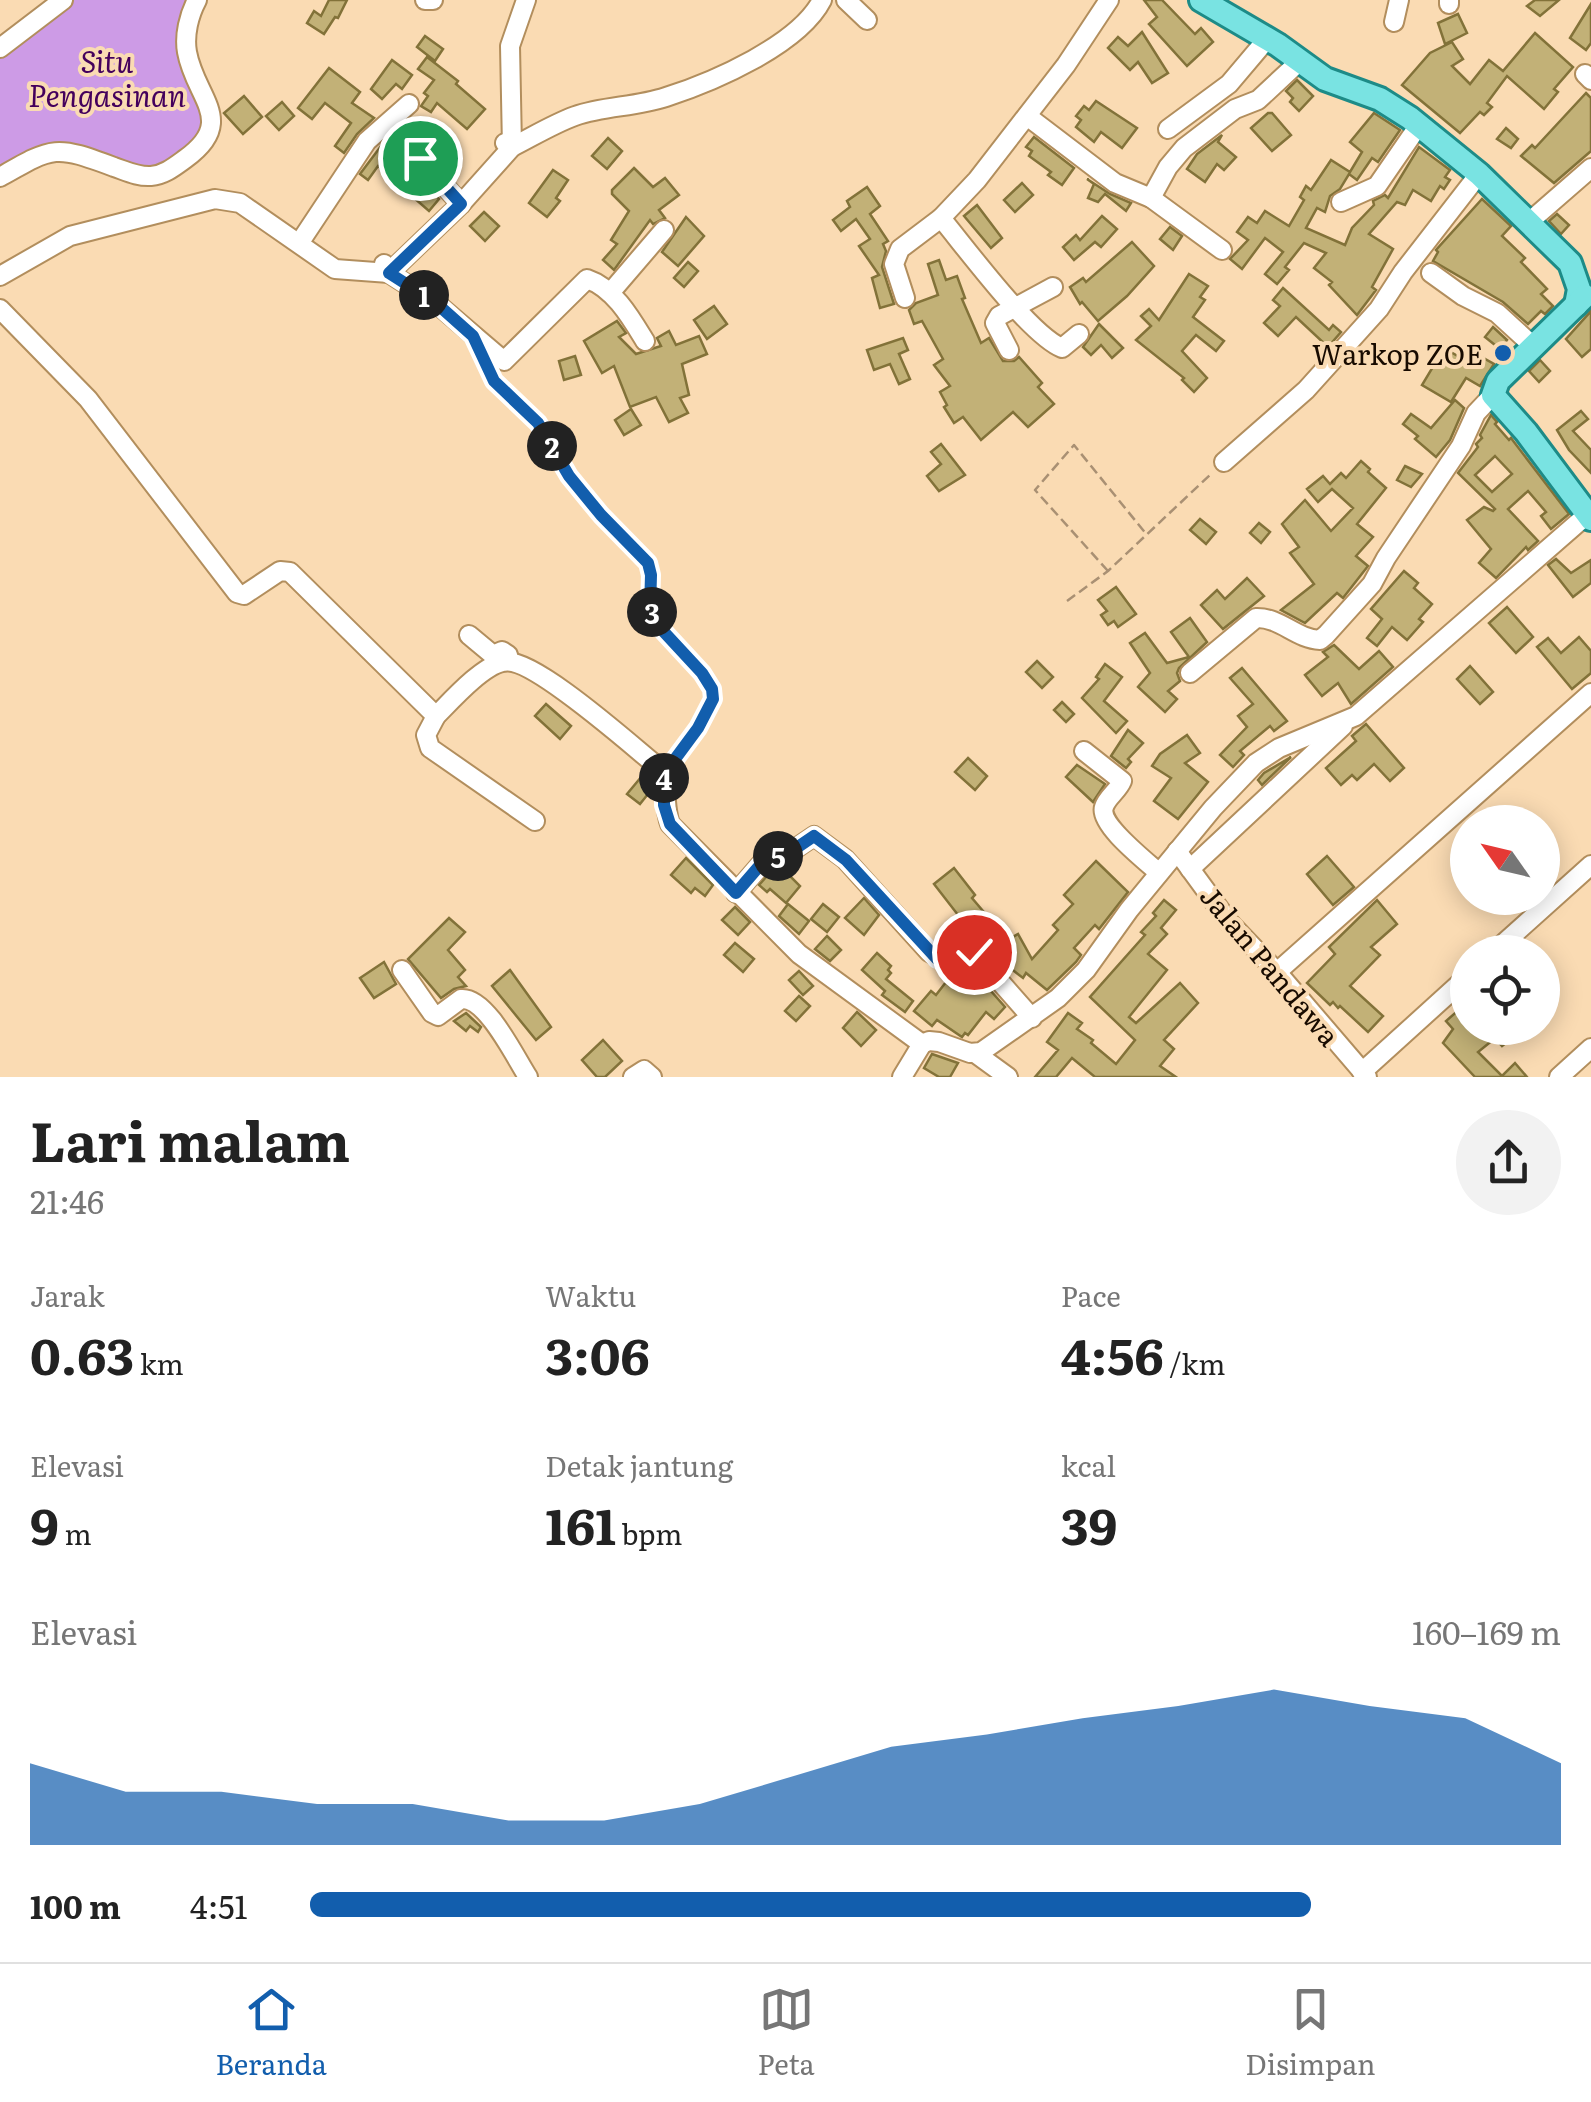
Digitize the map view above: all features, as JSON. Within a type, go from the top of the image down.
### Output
[{"type":"main road","points":[[1201,0],[1325,78],[1380,100],[1419,125],[1580,264],[1579,289],[1583,298],[1498,381],[1493,395],[1590,516]]},
{"type":"street","points":[[0,48],[63,0]]},
{"type":"street","points":[[0,177],[31,157],[55,150],[68,150],[138,176],[168,171],[190,156],[212,129],[212,114],[186,50],[186,34],[197,0]]},
{"type":"street","points":[[424,0],[432,0]]},
{"type":"street","points":[[508,145],[502,49],[518,0]]},
{"type":"street","points":[[508,145],[510,46],[526,0]]},
{"type":"street","points":[[386,268],[458,201],[508,145],[572,117],[666,97],[706,81],[786,39],[804,25],[822,0]]},
{"type":"street","points":[[846,0],[867,20]]},
{"type":"street","points":[[905,298],[896,275],[896,256],[906,243],[941,218],[977,180],[1109,0]]},
{"type":"street","points":[[1394,22],[1398,0]]},
{"type":"street","points":[[1168,129],[1229,84],[1267,39]]},
{"type":"street","points":[[1151,198],[1184,148],[1234,109],[1258,100],[1300,62]]},
{"type":"street","points":[[311,246],[367,141],[409,104]]},
{"type":"street","points":[[1026,116],[1115,183],[1151,198],[1222,250]]},
{"type":"street","points":[[1341,202],[1376,186],[1419,125]]},
{"type":"street","points":[[420,158],[458,201]]},
{"type":"street","points":[[1530,222],[1591,168]]},
{"type":"street","points":[[1224,462],[1306,390],[1379,309],[1479,174]]},
{"type":"street","points":[[0,276],[70,236],[216,194]]},
{"type":"street","points":[[0,264],[74,223],[216,194],[258,210],[311,246],[338,259],[386,268],[436,303],[504,361],[584,281],[593,280],[610,293],[645,341]]},
{"type":"street","points":[[941,218],[1015,306],[1058,348],[1079,334]]},
{"type":"street","points":[[610,293],[664,230]]},
{"type":"street","points":[[1430,273],[1497,314],[1532,346]]},
{"type":"street","points":[[1009,350],[995,323],[999,316],[1053,287]]},
{"type":"street","points":[[0,309],[88,399],[237,592],[244,595],[280,572],[290,572],[436,716]]},
{"type":"street","points":[[1190,672],[1256,618],[1274,621],[1311,640],[1326,635],[1372,584],[1462,446],[1476,413],[1493,395]]},
{"type":"street","points":[[1190,869],[1350,719],[1410,671],[1522,569],[1590,516]]},
{"type":"street","points":[[469,635],[493,655],[502,650],[567,694],[664,774],[664,805],[670,824],[799,954],[922,1044]]},
{"type":"street","points":[[514,660],[488,668],[436,716],[426,736],[430,748],[535,821]]},
{"type":"street","points":[[1277,972],[1591,693]]},
{"type":"street","points":[[976,1053],[1000,1042],[1078,979],[1159,873],[1232,786],[1256,764],[1289,744],[1350,719]]},
{"type":"street","points":[[1084,751],[1122,781],[1102,810],[1106,823],[1159,873]]},
{"type":"street","points":[[736,893],[768,856],[786,855],[814,836],[846,860],[929,952],[947,962],[967,951],[974,952],[1032,1018]]},
{"type":"street","name":"Jalan Pandawa","points":[[1178,851],[1229,922],[1277,972],[1357,1072]]},
{"type":"street","points":[[1513,935],[1591,865]]},
{"type":"street","points":[[402,970],[438,1016],[461,999],[473,1000],[492,1020],[526,1076]]},
{"type":"street","points":[[1357,1072],[1450,992]]},
{"type":"street","points":[[902,1077],[922,1044],[929,1041],[976,1053],[1008,1077]]},
{"type":"street","points":[[1559,1077],[1591,1048]]},
{"type":"street","points":[[633,1077],[644,1070],[652,1077]]},
{"type":"path","points":[[486,363],[494,381],[538,423],[569,476],[590,502],[648,563],[650,609],[664,632],[712,689],[713,699],[698,728],[664,774]]},
{"type":"path","points":[[1108,571],[1035,490],[1074,445],[1146,535]]},
{"type":"path","points":[[1067,601],[1108,571],[1224,462]]},
{"type":"water","name":"Situ Pengasinan","points":[[69,0],[192,0],[184,22],[204,108],[205,132],[156,173],[43,147],[0,166],[0,55]]},
{"type":"building","points":[[329,0],[347,0],[324,34],[307,23],[314,11],[321,16]]},
{"type":"building","points":[[1144,0],[1162,0],[1195,34],[1201,28],[1213,42],[1187,66],[1149,24],[1157,17]]},
{"type":"building","points":[[1535,0],[1559,0],[1540,16],[1527,6]]},
{"type":"building","points":[[1591,4],[1591,43],[1586,50],[1570,38]]},
{"type":"building","points":[[1458,14],[1467,33],[1445,44],[1438,23]]},
{"type":"building","points":[[1142,32],[1168,73],[1152,83],[1138,62],[1130,70],[1108,48],[1118,37],[1128,46]]},
{"type":"building","points":[[1535,33],[1573,67],[1554,89],[1558,92],[1544,109],[1507,76],[1487,103],[1492,107],[1484,115],[1480,112],[1460,133],[1402,85],[1430,53],[1452,42],[1463,59],[1452,66],[1470,84],[1489,60],[1503,71]]},
{"type":"building","points":[[425,36],[443,49],[435,61],[417,47]]},
{"type":"building","points":[[427,57],[485,109],[467,129],[437,103],[431,112],[421,106],[428,96],[424,93],[434,80],[418,69]]},
{"type":"building","points":[[392,60],[412,75],[402,89],[396,84],[382,99],[371,89]]},
{"type":"building","points":[[329,68],[360,92],[352,103],[374,118],[344,153],[335,146],[351,123],[325,103],[312,119],[298,108]]},
{"type":"building","points":[[1297,80],[1313,96],[1299,111],[1286,91]]},
{"type":"building","points":[[1586,93],[1591,98],[1591,151],[1554,183],[1521,156],[1532,145],[1535,148]]},
{"type":"building","points":[[244,96],[262,117],[243,134],[224,113]]},
{"type":"building","points":[[1096,101],[1137,128],[1122,148],[1101,132],[1094,142],[1076,127],[1081,120],[1076,116],[1084,106],[1089,110]]},
{"type":"building","points":[[282,102],[294,116],[279,130],[266,116]]},
{"type":"building","points":[[1268,113],[1291,135],[1272,151],[1251,128]]},
{"type":"building","points":[[1374,113],[1400,130],[1378,162],[1372,158],[1357,180],[1349,174],[1330,196],[1325,212],[1317,208],[1306,228],[1345,245],[1352,228],[1374,205],[1373,201],[1385,195],[1388,198],[1419,147],[1450,170],[1445,177],[1450,180],[1444,189],[1440,186],[1431,201],[1413,190],[1405,205],[1397,202],[1369,234],[1393,249],[1372,287],[1376,290],[1357,315],[1329,285],[1332,282],[1314,268],[1326,253],[1304,243],[1277,284],[1265,274],[1283,252],[1265,238],[1242,269],[1230,259],[1248,240],[1237,232],[1248,217],[1257,223],[1265,211],[1289,226],[1304,200],[1300,197],[1306,186],[1311,190],[1331,160],[1350,172],[1362,152],[1350,142]]},
{"type":"building","points":[[1506,128],[1518,139],[1511,148],[1497,139]]},
{"type":"building","points":[[1222,135],[1218,142],[1236,157],[1224,170],[1217,164],[1205,182],[1187,169],[1197,154]]},
{"type":"building","points":[[1034,137],[1074,168],[1062,185],[1029,156],[1032,151],[1026,147]]},
{"type":"building","points":[[608,138],[622,151],[607,169],[592,156]]},
{"type":"building","points":[[384,142],[408,155],[411,167],[439,199],[429,211],[405,190],[407,187],[378,166],[368,180],[360,174]]},
{"type":"building","points":[[634,168],[653,187],[665,178],[679,195],[659,210],[665,218],[653,224],[650,220],[614,270],[603,260],[617,244],[611,240],[629,211],[612,190]]},
{"type":"building","points":[[553,170],[568,180],[556,198],[560,201],[547,217],[529,203]]},
{"type":"building","points":[[1087,179],[1131,203],[1126,211],[1105,194],[1098,202],[1088,198],[1094,184]]},
{"type":"building","points":[[1022,183],[1033,195],[1015,212],[1004,200]]},
{"type":"building","points":[[867,187],[880,206],[870,214],[888,241],[883,244],[886,251],[882,267],[894,304],[880,308],[872,278],[879,275],[859,246],[870,239],[856,219],[841,231],[833,220],[850,207],[847,201]]},
{"type":"building","points":[[1482,199],[1511,226],[1502,236],[1525,258],[1521,262],[1547,289],[1541,294],[1553,306],[1528,324],[1503,302],[1433,261],[1436,250]]},
{"type":"building","points":[[977,205],[1002,238],[991,248],[964,216]]},
{"type":"building","points":[[484,212],[499,226],[485,241],[470,226]]},
{"type":"building","points":[[1557,214],[1569,225],[1561,234],[1549,221]]},
{"type":"building","points":[[1102,216],[1117,229],[1101,247],[1095,242],[1074,260],[1063,247],[1076,235],[1080,240]]},
{"type":"building","points":[[686,217],[704,236],[678,266],[662,252]]},
{"type":"building","points":[[1170,227],[1182,236],[1173,250],[1160,239]]},
{"type":"building","points":[[1132,242],[1154,266],[1098,321],[1080,304],[1070,287],[1083,278],[1086,282]]},
{"type":"building","points":[[939,260],[946,280],[957,276],[965,298],[962,299],[981,343],[989,338],[1003,361],[1019,357],[1054,404],[1028,427],[1013,412],[981,440],[963,417],[954,423],[944,407],[947,405],[940,392],[950,386],[934,365],[943,359],[922,321],[914,324],[909,310],[916,303],[938,295],[928,264]]},
{"type":"building","points":[[688,262],[698,271],[684,287],[674,278]]},
{"type":"building","points":[[1189,274],[1208,286],[1200,297],[1205,300],[1193,317],[1224,341],[1216,351],[1196,335],[1182,351],[1207,378],[1194,392],[1184,378],[1136,340],[1151,326],[1141,316],[1149,309],[1159,320]]},
{"type":"building","points":[[1283,288],[1329,330],[1333,325],[1341,332],[1328,347],[1296,317],[1278,336],[1264,323],[1280,306],[1273,300]]},
{"type":"building","points":[[714,306],[727,324],[707,339],[694,320]]},
{"type":"building","points":[[1591,311],[1591,349],[1582,357],[1566,339]]},
{"type":"building","points":[[617,321],[626,333],[619,337],[636,354],[661,346],[657,338],[669,331],[676,345],[699,336],[707,354],[682,364],[689,395],[680,398],[688,413],[669,422],[656,397],[630,407],[614,366],[602,373],[584,341]]},
{"type":"building","points":[[1099,324],[1123,348],[1112,358],[1101,345],[1091,355],[1083,347]]},
{"type":"building","points":[[1493,327],[1507,340],[1500,349],[1485,337]]},
{"type":"building","points":[[903,338],[908,350],[899,354],[910,379],[899,384],[890,364],[874,370],[867,350]]},
{"type":"building","points":[[1449,351],[1470,363],[1476,354],[1494,364],[1480,386],[1466,378],[1451,402],[1422,385],[1434,365],[1439,367]]},
{"type":"building","points":[[575,356],[581,375],[564,380],[559,361]]},
{"type":"building","points":[[1540,360],[1550,371],[1539,382],[1529,371]]},
{"type":"building","points":[[1455,400],[1464,408],[1450,440],[1436,457],[1403,424],[1411,414],[1431,428]]},
{"type":"building","points":[[631,409],[641,425],[624,435],[615,420]]},
{"type":"building","points":[[1581,411],[1588,419],[1573,431],[1591,450],[1591,473],[1557,430]]},
{"type":"building","points":[[1491,415],[1569,514],[1551,529],[1541,516],[1546,512],[1528,491],[1508,509],[1538,541],[1528,550],[1526,547],[1496,578],[1479,563],[1491,549],[1467,520],[1484,507],[1495,509],[1458,473],[1478,447]],"holes":[[[1495,456],[1512,474],[1492,492],[1475,475]]]},
{"type":"building","points":[[941,444],[965,475],[939,491],[927,476],[941,464],[931,452]]},
{"type":"building","points":[[1361,461],[1386,488],[1357,524],[1373,537],[1356,556],[1368,566],[1343,598],[1337,593],[1305,623],[1281,610],[1314,584],[1290,553],[1299,547],[1282,524],[1305,500],[1331,531],[1353,508],[1332,489],[1318,502],[1307,489],[1323,476],[1330,484],[1341,473],[1346,478]]},
{"type":"building","points":[[1405,466],[1422,474],[1411,487],[1397,480]]},
{"type":"building","points":[[1200,519],[1216,532],[1206,544],[1190,530]]},
{"type":"building","points":[[1259,523],[1270,532],[1261,543],[1250,533]]},
{"type":"building","points":[[1556,559],[1571,573],[1591,560],[1591,583],[1573,597],[1548,565]]},
{"type":"building","points":[[1404,571],[1418,583],[1414,588],[1432,604],[1407,640],[1392,627],[1377,646],[1367,638],[1382,619],[1371,609]]},
{"type":"building","points":[[1247,578],[1264,596],[1223,629],[1201,605],[1217,590],[1225,599]]},
{"type":"building","points":[[1116,587],[1136,614],[1118,627],[1114,621],[1108,625],[1101,615],[1107,611],[1098,600]]},
{"type":"building","points":[[1507,607],[1533,637],[1516,653],[1489,623]]},
{"type":"building","points":[[1190,618],[1207,642],[1179,668],[1180,681],[1168,691],[1177,699],[1165,712],[1138,687],[1150,673],[1130,643],[1145,633],[1167,663],[1189,657],[1171,632]]},
{"type":"building","points":[[1579,637],[1591,651],[1591,673],[1572,689],[1537,647],[1548,638],[1561,653]]},
{"type":"building","points":[[1334,645],[1359,669],[1379,651],[1393,667],[1351,704],[1338,683],[1322,696],[1305,675],[1328,657],[1323,652]]},
{"type":"building","points":[[1037,661],[1053,677],[1042,688],[1026,672]]},
{"type":"building","points":[[1105,664],[1122,677],[1104,701],[1127,721],[1116,733],[1082,698],[1099,679],[1096,677]]},
{"type":"building","points":[[1470,666],[1493,692],[1480,704],[1457,679]]},
{"type":"building","points":[[1242,668],[1287,721],[1274,731],[1270,726],[1240,751],[1244,755],[1233,767],[1220,755],[1247,727],[1238,716],[1253,704],[1230,678]]},
{"type":"building","points":[[1062,702],[1074,714],[1066,722],[1054,710]]},
{"type":"building","points":[[546,704],[571,726],[560,739],[535,716]]},
{"type":"building","points":[[1366,724],[1404,768],[1390,781],[1374,764],[1357,780],[1352,775],[1341,785],[1326,768],[1356,741],[1352,736]]},
{"type":"building","points":[[1128,730],[1143,743],[1128,759],[1131,762],[1126,768],[1111,756]]},
{"type":"building","points":[[1187,735],[1200,753],[1185,763],[1208,782],[1178,819],[1154,801],[1171,778],[1152,766],[1160,754]]},
{"type":"building","points":[[1291,757],[1262,785],[1258,780],[1264,773]]},
{"type":"building","points":[[968,758],[987,776],[975,790],[955,772]]},
{"type":"building","points":[[1077,765],[1105,784],[1093,802],[1066,777]]},
{"type":"building","points":[[642,776],[652,789],[640,804],[627,794]]},
{"type":"building","points":[[1327,856],[1354,887],[1333,905],[1307,874]]},
{"type":"building","points":[[686,858],[713,885],[705,896],[695,888],[691,893],[671,875]]},
{"type":"building","points":[[1096,861],[1128,892],[1099,929],[1095,925],[1074,948],[1081,955],[1076,962],[1047,990],[1026,973],[1023,978],[1002,965],[992,949],[1018,934],[1032,959],[1058,930],[1053,925],[1073,904],[1064,895]]},
{"type":"building","points":[[774,868],[782,868],[800,886],[786,903],[759,885]]},
{"type":"building","points":[[954,868],[989,918],[972,933],[934,884]]},
{"type":"building","points":[[864,898],[879,915],[864,935],[845,918]]},
{"type":"building","points":[[1164,900],[1176,910],[1161,928],[1167,934],[1148,954],[1167,970],[1129,1017],[1136,1023],[1180,983],[1198,1003],[1164,1040],[1174,1049],[1160,1066],[1176,1077],[1095,1077],[1072,1058],[1056,1077],[1035,1077],[1058,1050],[1047,1042],[1068,1013],[1082,1023],[1077,1029],[1116,1064],[1135,1040],[1090,997],[1145,935],[1141,932]]},
{"type":"building","points":[[1377,900],[1397,924],[1371,947],[1380,955],[1350,986],[1383,1016],[1368,1032],[1307,983],[1335,954],[1329,947]]},
{"type":"building","points":[[788,904],[809,921],[799,934],[779,916]]},
{"type":"building","points":[[823,904],[839,917],[827,932],[811,919]]},
{"type":"building","points":[[735,907],[750,922],[738,935],[722,920]]},
{"type":"building","points":[[449,918],[465,932],[448,950],[465,970],[458,977],[466,986],[441,998],[408,959]]},
{"type":"building","points":[[827,936],[841,950],[830,961],[815,949]]},
{"type":"building","points":[[735,943],[754,959],[743,972],[724,955]]},
{"type":"building","points":[[877,953],[891,966],[886,979],[913,1001],[905,1012],[882,995],[885,991],[862,970]]},
{"type":"building","points":[[384,962],[396,984],[374,998],[360,978]]},
{"type":"building","points":[[968,965],[1005,1007],[994,1019],[986,1012],[962,1037],[937,1020],[932,1026],[914,1011],[931,991],[936,995],[953,973]]},
{"type":"building","points":[[510,970],[551,1027],[536,1040],[492,986]]},
{"type":"building","points":[[799,971],[813,986],[803,995],[789,980]]},
{"type":"building","points":[[799,996],[810,1006],[796,1021],[785,1011]]},
{"type":"building","points":[[857,1012],[876,1030],[861,1046],[843,1028]]},
{"type":"building","points":[[466,1013],[481,1027],[478,1032],[470,1026],[466,1031],[454,1021]]},
{"type":"building","points":[[1450,1033],[1450,1045],[1487,1045],[1478,1052],[1502,1076],[1515,1063],[1527,1077],[1475,1077],[1443,1043]]},
{"type":"building","points":[[603,1040],[622,1061],[605,1077],[597,1077],[582,1060]]},
{"type":"building","points":[[932,1054],[958,1063],[950,1077],[939,1077],[924,1068]]},
{"type":"place","name":"Warkop ZOE","points":[[1503,353]]},
{"type":"route","points":[[420,158],[461,204],[389,273],[436,303],[473,336],[494,381],[538,423],[569,476],[648,563],[650,609],[664,632],[712,689],[713,699],[698,728],[664,774],[664,805],[670,824],[736,893],[768,856],[786,855],[814,836],[846,860],[937,959],[947,962],[967,951],[974,952]]}]
